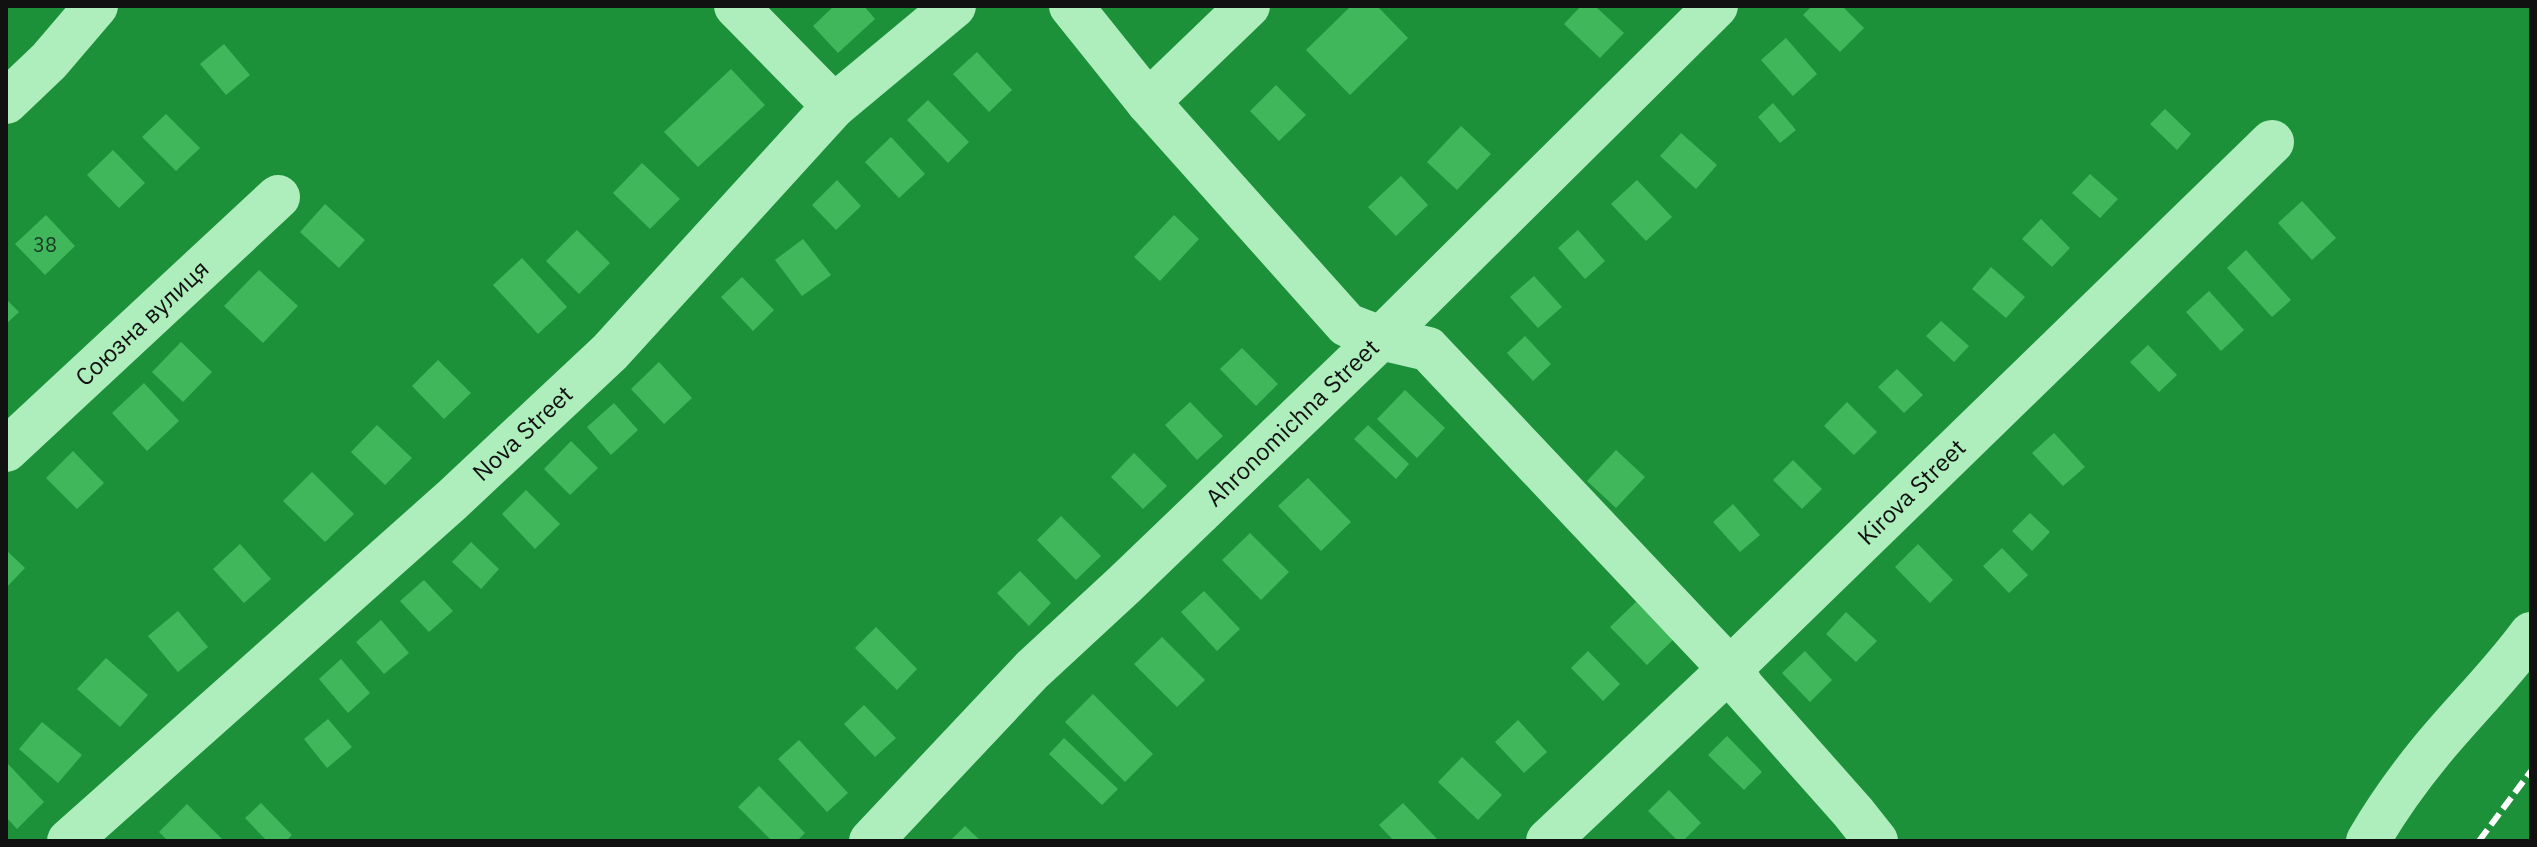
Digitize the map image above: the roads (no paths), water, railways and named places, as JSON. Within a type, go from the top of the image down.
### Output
[{"type":"street","points":[[6,102],[49,61],[96,6]]},
{"type":"street","points":[[736,6],[834,106]]},
{"type":"street","name":"Nova Street","points":[[69,841],[452,500],[610,352],[834,106],[954,6]]},
{"type":"street","points":[[1071,6],[1148,102],[1347,325],[1381,338],[1428,349],[1730,669],[1876,841]]},
{"type":"street","points":[[1148,102],[1248,6]]},
{"type":"street","name":"Ahronomichna Street","points":[[871,841],[1032,670],[1381,338],[1716,6]]},
{"type":"street","name":"Kirova Street","points":[[1548,841],[1730,669],[2272,142]]},
{"type":"street","name":"Союзна вулиця","points":[[6,450],[278,197]]},
{"type":"street","points":[[2368,841],[2382,817],[2431,752],[2531,634]]},
{"type":"railway","points":[[2479,841],[2531,771]]}]
